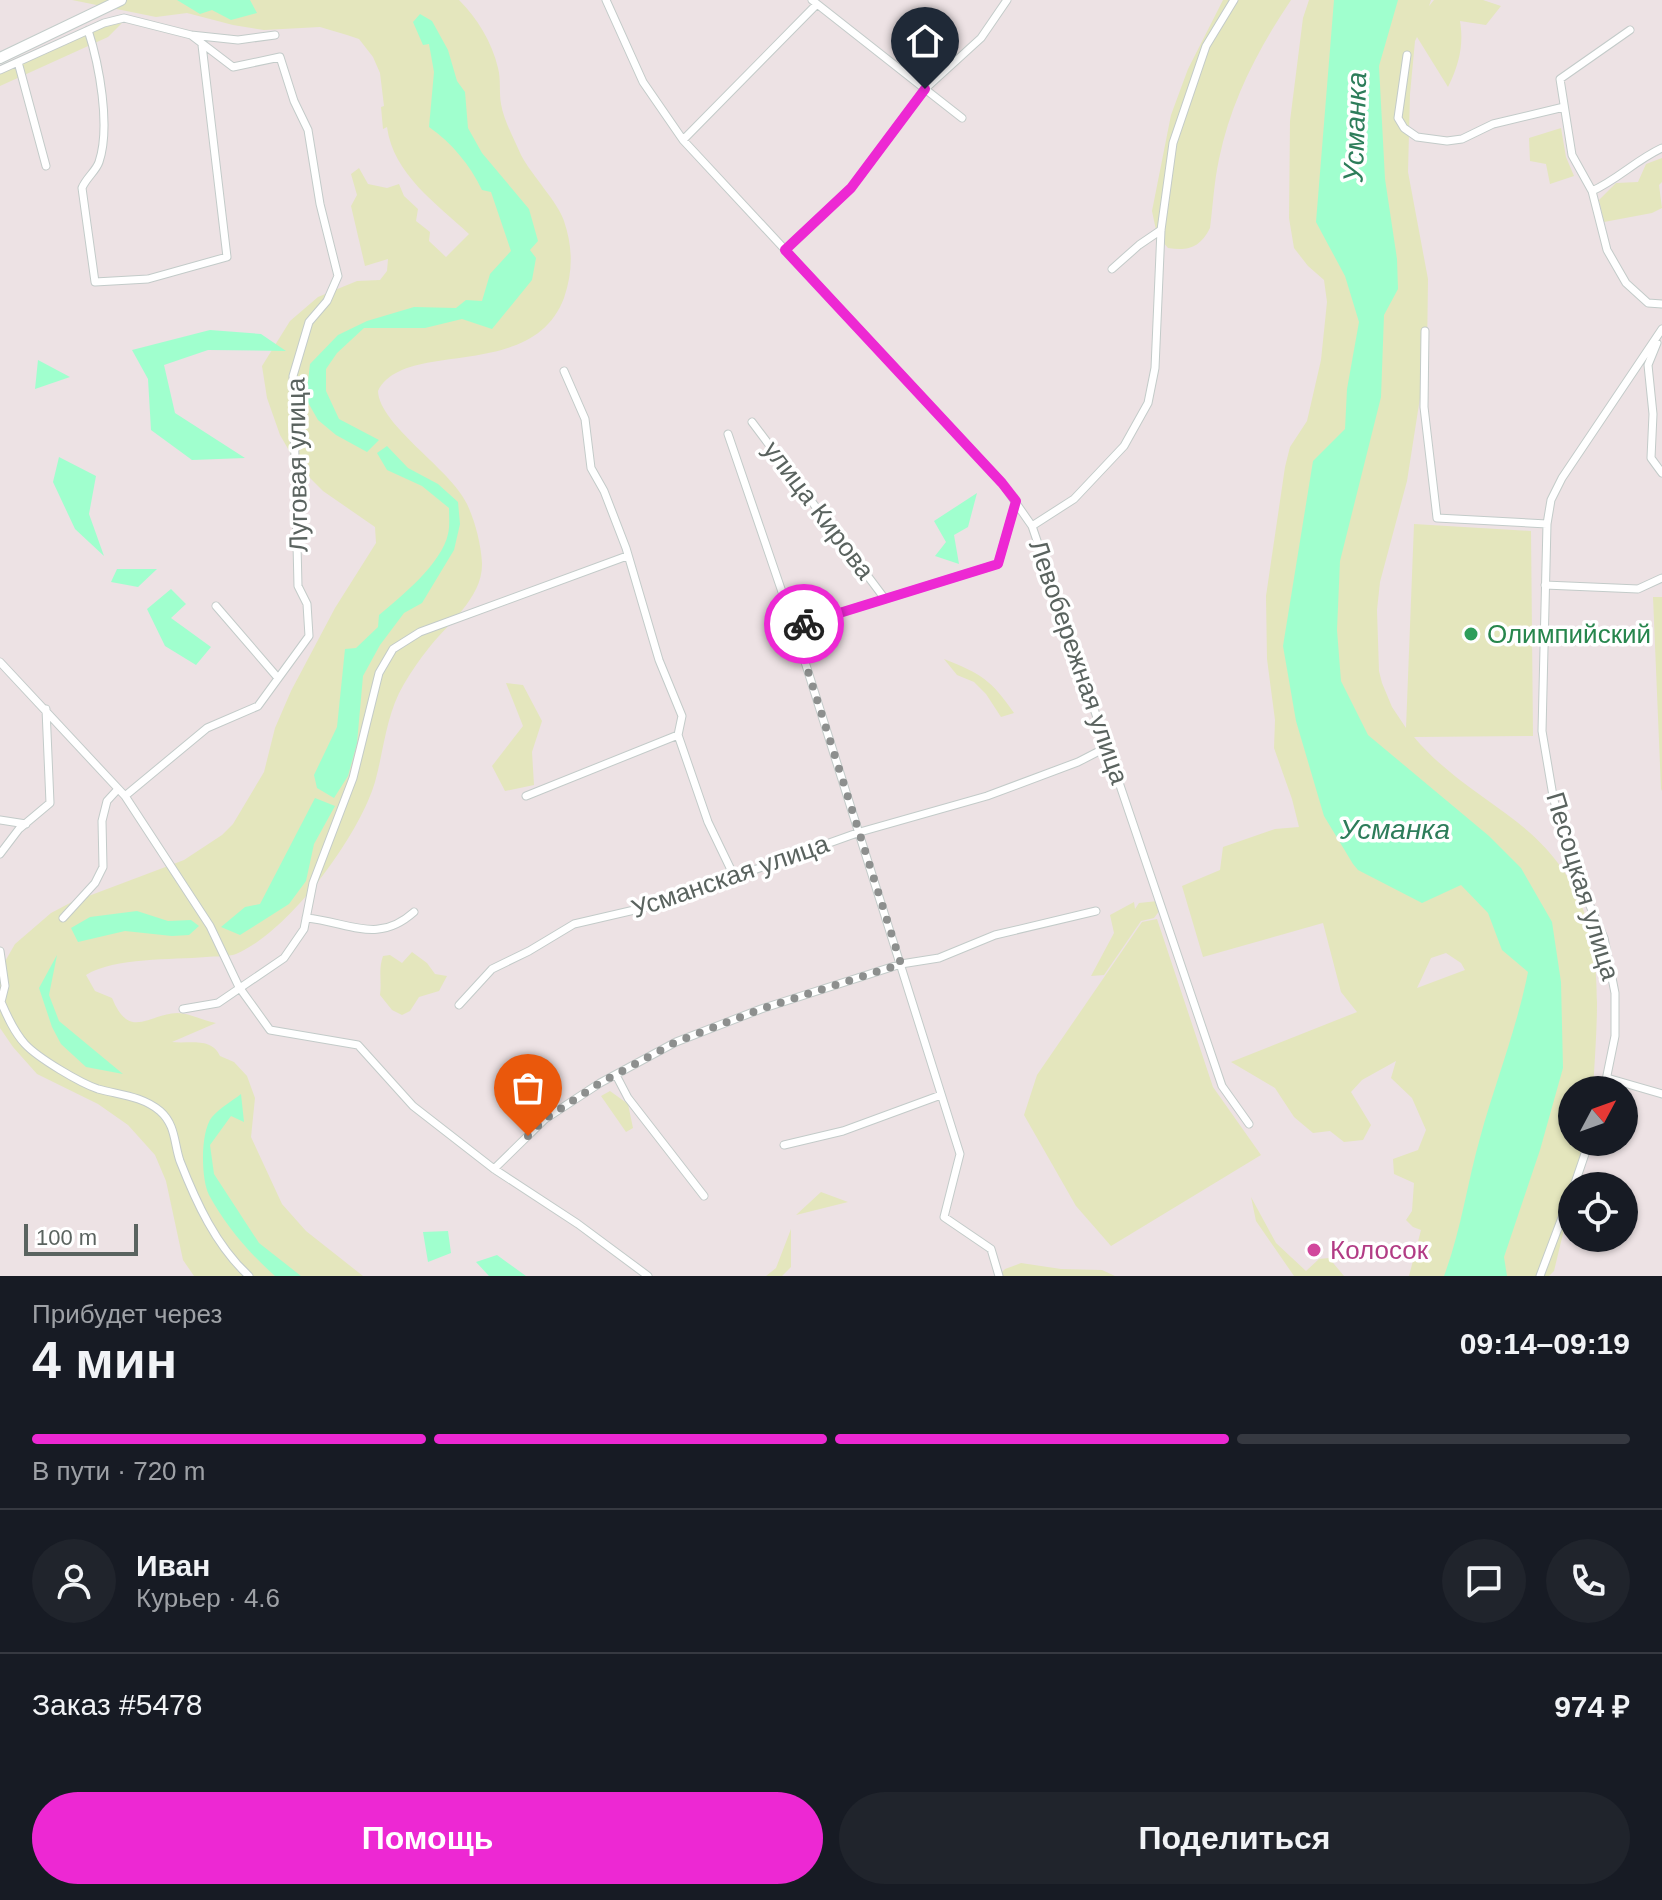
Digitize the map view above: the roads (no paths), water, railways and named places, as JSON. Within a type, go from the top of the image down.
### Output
[{"type":"main road","points":[[0,58],[120,0]]},
{"type":"street","points":[[606,0],[643,82],[683,140],[1002,483],[1032,526]]},
{"type":"street","points":[[785,250],[851,188],[925,89],[981,38],[1007,0]]},
{"type":"street","name":"Левобережная улица","points":[[1234,0],[1206,46],[1173,143],[1161,230],[1155,368],[1148,403],[1124,446],[1074,499],[1032,526],[1222,1086],[1249,1124]]},
{"type":"street","points":[[683,140],[814,2],[962,118]]},
{"type":"street","name":"Луговая улица","points":[[0,70],[88,30],[124,18],[191,35],[233,67],[280,57],[294,101],[308,130],[320,204],[338,276],[327,301],[309,322],[293,376],[298,586],[307,604],[309,636],[258,706],[207,728],[125,796]]},
{"type":"street","points":[[88,30],[98,68],[103,111],[103,144],[98,165],[82,188],[95,282],[148,279],[227,257],[202,45]]},
{"type":"street","points":[[1630,30],[1560,79],[1572,155],[1592,191],[1607,250],[1626,283],[1648,303],[1662,304]]},
{"type":"street","points":[[191,35],[238,40],[275,35]]},
{"type":"street","points":[[1407,55],[1398,118],[1404,128],[1417,137],[1447,141],[1462,139],[1493,124],[1564,107]]},
{"type":"street","points":[[18,62],[46,166]]},
{"type":"street","points":[[1592,191],[1613,181],[1629,167],[1662,148]]},
{"type":"street","points":[[1112,269],[1161,230]]},
{"type":"street","name":"Песоцкая улица","points":[[1662,329],[1648,365],[1653,414],[1651,458],[1662,473]]},
{"type":"street","name":"Песоцкая улица","points":[[1607,1076],[1615,1036],[1615,993],[1604,938],[1567,853],[1542,731],[1547,524],[1551,500],[1562,478],[1662,329]]},
{"type":"street","points":[[1425,331],[1424,407],[1437,518],[1547,524]]},
{"type":"street","points":[[564,371],[585,419],[591,468],[604,491],[659,660],[682,716],[678,735],[708,822],[734,876]]},
{"type":"street","name":"улица Кирова","points":[[752,422],[885,599]]},
{"type":"street","points":[[728,434],[794,627],[960,1154],[944,1217],[991,1249],[999,1276]]},
{"type":"street","points":[[794,627],[998,564],[1016,501]]},
{"type":"street","points":[[183,1009],[218,1003],[284,958],[304,929],[313,883],[353,778],[379,673],[393,649],[420,632],[627,556]]},
{"type":"street","points":[[1545,585],[1638,589],[1662,578]]},
{"type":"street","points":[[216,606],[278,678]]},
{"type":"street","points":[[0,662],[125,796],[210,926],[239,987],[270,1030],[358,1045],[413,1106],[494,1169],[578,1224],[648,1276]]},
{"type":"street","points":[[0,854],[26,824],[50,803],[46,709]]},
{"type":"street","points":[[526,796],[678,735]]},
{"type":"street","name":"Усманская улица","points":[[459,1005],[492,969],[574,924],[656,905],[860,832],[987,796],[1078,762],[1109,746]]},
{"type":"street","points":[[63,918],[95,883],[103,867],[102,821],[107,801],[118,789]]},
{"type":"street","points":[[0,820],[26,824]]},
{"type":"street","points":[[494,1169],[545,1119],[676,1042],[761,1009],[901,964],[939,958],[995,935],[1096,911]]},
{"type":"street","points":[[306,918],[384,931],[402,923],[414,912]]},
{"type":"street","points":[[0,951],[5,986],[0,1002],[26,1046],[93,1087],[140,1098],[162,1113],[174,1132],[179,1159],[196,1195],[199,1209],[239,1267],[249,1276]]},
{"type":"street","points":[[616,1075],[628,1098],[704,1196]]},
{"type":"street","points":[[1638,1087],[1662,1094]]},
{"type":"street","points":[[784,1145],[843,1131],[941,1095]]},
{"type":"street","points":[[1540,1276],[1558,1228]]},
{"type":"water","points":[[177,0],[250,0],[257,13],[231,20],[212,10],[200,14]]},
{"type":"water","name":"Усманка","points":[[1334,0],[1398,0],[1379,66],[1385,179],[1397,259],[1398,289],[1384,315],[1381,397],[1340,561],[1337,630],[1341,681],[1368,735],[1489,836],[1521,868],[1552,922],[1561,982],[1563,1068],[1558,1076],[1540,1150],[1504,1257],[1507,1276],[1444,1276],[1528,972],[1502,950],[1488,913],[1461,885],[1422,903],[1358,870],[1324,816],[1296,721],[1283,646],[1313,461],[1345,429],[1347,389],[1359,322],[1345,276],[1316,222]]},
{"type":"water","points":[[420,14],[432,21],[448,50],[457,81],[465,92],[468,128],[482,153],[529,209],[538,241],[530,250],[536,258],[532,280],[492,329],[462,319],[425,328],[364,328],[337,353],[326,369],[326,391],[339,419],[379,440],[367,452],[336,435],[318,420],[306,399],[310,364],[338,335],[367,321],[414,307],[456,308],[466,300],[482,301],[490,274],[511,251],[491,192],[482,190],[460,155],[429,127],[434,72],[429,44],[423,45],[413,22]]},
{"type":"water","points":[[210,330],[261,334],[286,351],[208,350],[164,365],[175,413],[245,458],[192,460],[151,430],[148,379],[132,350]]},
{"type":"water","points":[[38,360],[70,377],[35,389]]},
{"type":"water","points":[[387,446],[408,468],[438,484],[458,502],[460,524],[454,550],[422,603],[404,613],[380,645],[363,676],[357,743],[348,776],[334,798],[317,788],[314,775],[337,727],[345,649],[356,648],[378,627],[379,615],[420,579],[438,556],[449,531],[449,508],[422,486],[387,470],[377,453]]},
{"type":"water","points":[[59,457],[96,476],[89,514],[104,556],[75,529],[53,482]]},
{"type":"water","points":[[977,493],[968,527],[954,535],[959,564],[935,556],[946,542],[934,521]]},
{"type":"water","points":[[117,569],[157,569],[138,587],[111,582]]},
{"type":"water","points":[[171,589],[186,604],[171,618],[211,647],[196,665],[165,646],[147,609]]},
{"type":"water","points":[[315,798],[335,806],[314,844],[306,881],[289,904],[240,935],[221,927],[245,907],[260,904]]},
{"type":"water","points":[[137,911],[168,921],[191,920],[199,926],[189,935],[125,931],[78,942],[71,928],[90,917]]},
{"type":"water","points":[[57,955],[49,995],[59,1021],[123,1074],[86,1067],[61,1044],[39,988]]},
{"type":"water","points":[[241,1094],[244,1122],[231,1116],[210,1145],[214,1174],[259,1243],[301,1276],[275,1276],[230,1228],[206,1188],[203,1156],[208,1124],[215,1114]]},
{"type":"water","points":[[448,1231],[451,1253],[428,1262],[423,1232]]},
{"type":"water","points":[[497,1255],[526,1276],[489,1276],[476,1262]]},
{"type":"place","name":"Олимпийский","points":[[1471,634]]},
{"type":"place","name":"Колосок","points":[[1314,1250]]}]
